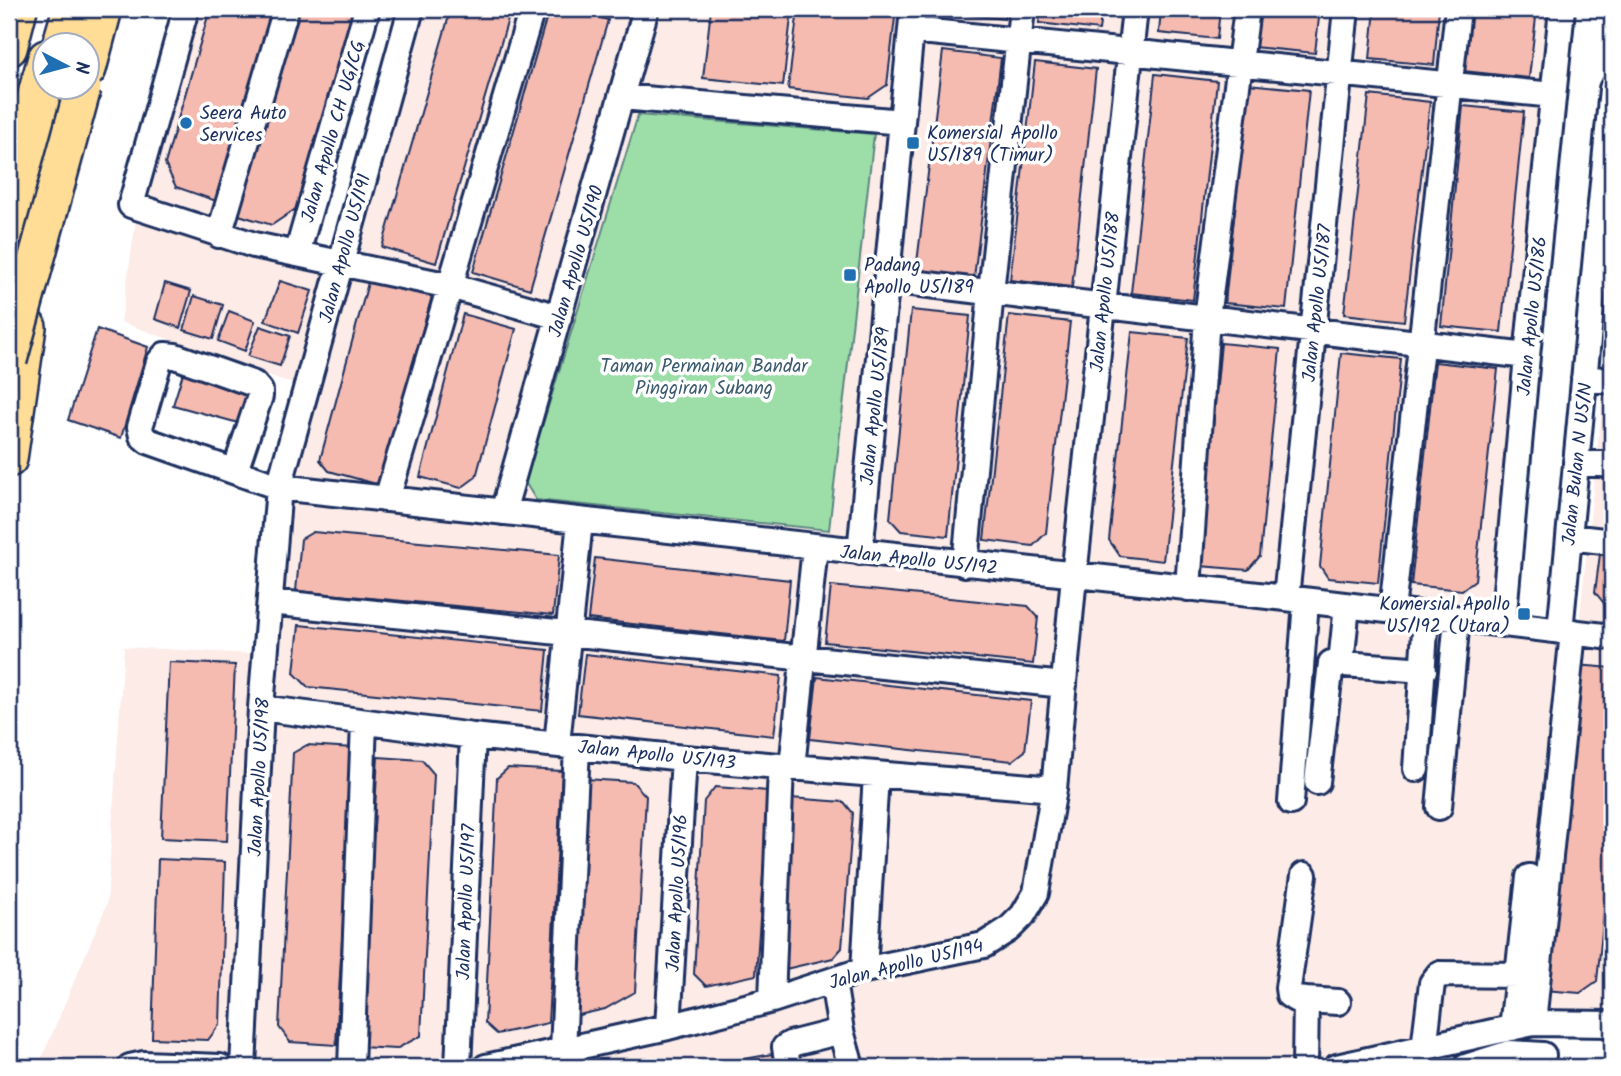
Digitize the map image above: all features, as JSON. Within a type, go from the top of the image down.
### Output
[{"type":"highway","points":[[9,48],[19,9]]},
{"type":"highway","points":[[53,32],[59,9]]},
{"type":"highway","points":[[65,32],[72,9]]},
{"type":"highway","points":[[70,32],[72,9]]},
{"type":"highway","points":[[98,32],[104,9]]},
{"type":"highway","points":[[9,197],[34,102]]},
{"type":"highway","points":[[9,229],[44,102]]},
{"type":"highway","points":[[9,458],[60,102]]},
{"type":"highway","points":[[9,360],[79,102]]},
{"type":"street","points":[[186,9],[131,205],[219,235],[450,286],[559,317]]},
{"type":"street","points":[[219,235],[286,9]]},
{"type":"street","name":"Jalan Apollo CH UG/CG","points":[[297,254],[367,9]]},
{"type":"street","name":"Jalan Apollo U5/191","points":[[279,487],[411,9]]},
{"type":"street","points":[[387,499],[531,9]]},
{"type":"street","name":"Jalan Apollo U5/190","points":[[503,512],[622,97],[644,9]]},
{"type":"street","points":[[965,564],[1022,9]]},
{"type":"street","name":"Jalan Apollo U5/188","points":[[1074,576],[1135,9]]},
{"type":"street","points":[[1188,588],[1207,318],[1247,9]]},
{"type":"street","name":"Jalan Apollo U5/187","points":[[1291,802],[1296,600],[1313,330],[1346,9]]},
{"type":"street","points":[[1392,611],[1458,9]]},
{"type":"street","name":"Jalan Apollo U5/186","points":[[1503,624],[1562,9]]},
{"type":"street","points":[[912,19],[1019,41],[1553,95]]},
{"type":"street","name":"Jalan Apollo U5/189","points":[[860,552],[912,19]]},
{"type":"street","name":"Jalan Bulan N U5/N","points":[[1530,1025],[1566,631],[1569,537],[1612,89]]},
{"type":"street","points":[[622,97],[902,122]]},
{"type":"street","points":[[887,280],[1527,356]]},
{"type":"street","name":"Jalan Apollo U5/192","points":[[235,471],[260,391],[254,384],[175,356],[165,355],[159,362],[140,428],[142,436],[148,441],[279,487],[1612,637]]},
{"type":"street","points":[[1584,378],[1612,381]]},
{"type":"street","points":[[1576,462],[1612,466]]},
{"type":"street","name":"Jalan Apollo U5/198","points":[[243,1067],[261,708],[279,487]]},
{"type":"street","points":[[563,1050],[570,633],[580,521]]},
{"type":"street","points":[[1569,537],[1612,542]]},
{"type":"street","points":[[772,1000],[787,767],[805,658],[816,547]]},
{"type":"street","name":"Jalan Apollo U5/194","points":[[486,1067],[668,1027],[772,1000],[864,970],[984,945],[1009,929],[1023,915],[1036,893],[1054,789],[1074,576]]},
{"type":"street","points":[[270,602],[1064,685]]},
{"type":"street","points":[[1341,663],[1347,606]]},
{"type":"street","points":[[1416,769],[1426,615]]},
{"type":"street","points":[[1439,807],[1457,619]]},
{"type":"street","points":[[1317,782],[1329,667],[1335,662],[1424,670]]},
{"type":"street","name":"Jalan Apollo U5/193","points":[[261,708],[473,736],[684,758],[1054,789]]},
{"type":"street","points":[[351,1067],[364,722]]},
{"type":"street","name":"Jalan Apollo U5/197","points":[[458,1067],[473,736]]},
{"type":"street","name":"Jalan Apollo U5/196","points":[[668,1027],[684,758]]},
{"type":"street","points":[[864,970],[876,775]]},
{"type":"street","points":[[1304,875],[1289,995],[1295,999],[1338,1002]]},
{"type":"street","points":[[1529,877],[1518,975],[1542,1061]]},
{"type":"street","points":[[1424,1048],[1433,983],[1439,974],[1518,975]]},
{"type":"street","points":[[833,981],[851,1067]]},
{"type":"street","points":[[1305,1067],[1306,1000]]},
{"type":"street","points":[[1337,1067],[1530,1025],[1612,1024]]},
{"type":"street","points":[[788,1067],[785,1047],[842,1031]]},
{"type":"street","points":[[1466,1067],[1510,1053],[1542,1061]]},
{"type":"street","points":[[137,1065],[220,1067]]},
{"type":"shaded area","points":[[194,9],[360,9],[289,259],[329,266],[296,385],[121,322],[139,200]]},
{"type":"shaded area","points":[[423,9],[1556,9],[1495,629],[1566,638],[1528,1013],[1280,1067],[38,1067],[107,904],[124,647],[273,655],[285,494]]},
{"type":"shaded area","points":[[1606,366],[1612,366],[1612,1015],[1539,1009]]},
{"type":"green space","name":"Taman Permainan Bandar Pinggiran Subang","points":[[638,115],[874,134],[829,530],[536,500],[525,482]]},
{"type":"building","points":[[210,9],[278,9],[222,203],[176,187],[165,164]]},
{"type":"building","points":[[289,9],[357,9],[297,208],[272,225],[229,212]]},
{"type":"building","points":[[451,9],[511,9],[436,263],[382,247]]},
{"type":"building","points":[[549,9],[570,9],[608,20],[530,289],[473,272]]},
{"type":"building","points":[[711,9],[792,9],[783,86],[703,78]]},
{"type":"building","points":[[798,9],[896,9],[887,85],[868,98],[788,89]]},
{"type":"building","points":[[948,9],[1005,9],[1004,19],[948,13]]},
{"type":"building","points":[[1040,9],[1102,9],[1099,30],[1039,23]]},
{"type":"building","points":[[1161,9],[1220,9],[1217,39],[1159,33]]},
{"type":"building","points":[[1257,9],[1320,9],[1315,53],[1253,47]]},
{"type":"building","points":[[1375,9],[1439,9],[1434,65],[1370,59]]},
{"type":"building","points":[[1470,9],[1537,9],[1529,78],[1463,71]]},
{"type":"building","points":[[943,51],[1001,58],[974,278],[916,271]]},
{"type":"building","points":[[1035,62],[1096,69],[1072,287],[1010,280]]},
{"type":"building","points":[[1155,74],[1217,81],[1193,300],[1131,293]]},
{"type":"building","points":[[1248,84],[1309,90],[1286,309],[1225,303]]},
{"type":"building","points":[[1369,95],[1430,102],[1404,321],[1344,314]]},
{"type":"building","points":[[1463,106],[1524,112],[1501,332],[1441,326]]},
{"type":"building","points":[[369,279],[432,296],[380,485],[329,471],[320,460]]},
{"type":"building","points":[[280,281],[312,291],[298,333],[265,321]]},
{"type":"building","points":[[165,283],[191,291],[180,328],[155,319]]},
{"type":"building","points":[[194,296],[223,305],[213,339],[184,330]]},
{"type":"building","points":[[911,310],[970,316],[948,536],[901,531],[890,519]]},
{"type":"building","points":[[229,311],[255,321],[245,351],[218,341]]},
{"type":"building","points":[[463,314],[516,329],[476,477],[461,488],[420,477]]},
{"type":"building","points":[[1009,315],[1070,322],[1046,533],[1033,546],[984,540]]},
{"type":"building","points":[[260,326],[290,336],[280,366],[248,356]]},
{"type":"building","points":[[97,329],[148,347],[121,438],[68,420]]},
{"type":"building","points":[[1132,332],[1188,338],[1163,561],[1120,556],[1109,540]]},
{"type":"building","points":[[1221,343],[1280,349],[1260,556],[1248,570],[1200,566]]},
{"type":"building","points":[[1341,353],[1401,359],[1378,583],[1328,578],[1320,566]]},
{"type":"building","points":[[1435,362],[1498,369],[1475,580],[1462,590],[1411,585]]},
{"type":"building","points":[[185,367],[251,388],[242,424],[173,405]]},
{"type":"building","points":[[1612,500],[1612,537],[1605,536],[1608,504]]},
{"type":"building","points":[[313,532],[559,555],[553,615],[296,591],[301,539]]},
{"type":"building","points":[[1600,554],[1612,555],[1612,607],[1607,607],[1595,592]]},
{"type":"building","points":[[595,558],[790,580],[784,641],[588,619]]},
{"type":"building","points":[[831,586],[1028,606],[1038,617],[1033,664],[825,642]]},
{"type":"building","points":[[299,625],[548,650],[542,711],[308,687],[294,673]]},
{"type":"building","points":[[585,654],[781,676],[774,736],[578,714]]},
{"type":"building","points":[[169,662],[235,665],[227,841],[161,838]]},
{"type":"building","points":[[1576,665],[1612,668],[1612,834],[1597,981],[1580,993],[1544,990]]},
{"type":"building","points":[[817,677],[1031,701],[1025,751],[1012,761],[810,739]]},
{"type":"building","points":[[307,745],[353,748],[336,1045],[290,1042],[279,1027],[293,753]]},
{"type":"building","points":[[378,757],[422,760],[434,774],[421,1036],[396,1049],[361,1047]]},
{"type":"building","points":[[508,768],[562,771],[548,1023],[497,1034],[485,1023],[497,778]]},
{"type":"building","points":[[585,779],[633,782],[646,796],[635,992],[605,1009],[570,1017]]},
{"type":"building","points":[[715,787],[769,791],[756,975],[706,986],[694,974],[704,801]]},
{"type":"building","points":[[790,798],[844,802],[853,813],[842,948],[833,958],[777,971]]},
{"type":"building","points":[[158,859],[225,862],[220,1024],[208,1040],[152,1038]]},
{"type":"building","points":[[778,1053],[780,1067],[729,1067],[728,1062]]},
{"type":"place","name":"Seera Auto Services","points":[[186,123]]},
{"type":"place","name":"Komersial Apollo U5/189 (Timur)","points":[[913,143]]},
{"type":"place","name":"Padang Apollo U5/189","points":[[850,275]]},
{"type":"place","name":"Komersial Apollo U5/192 (Utara)","points":[[1524,614]]}]
